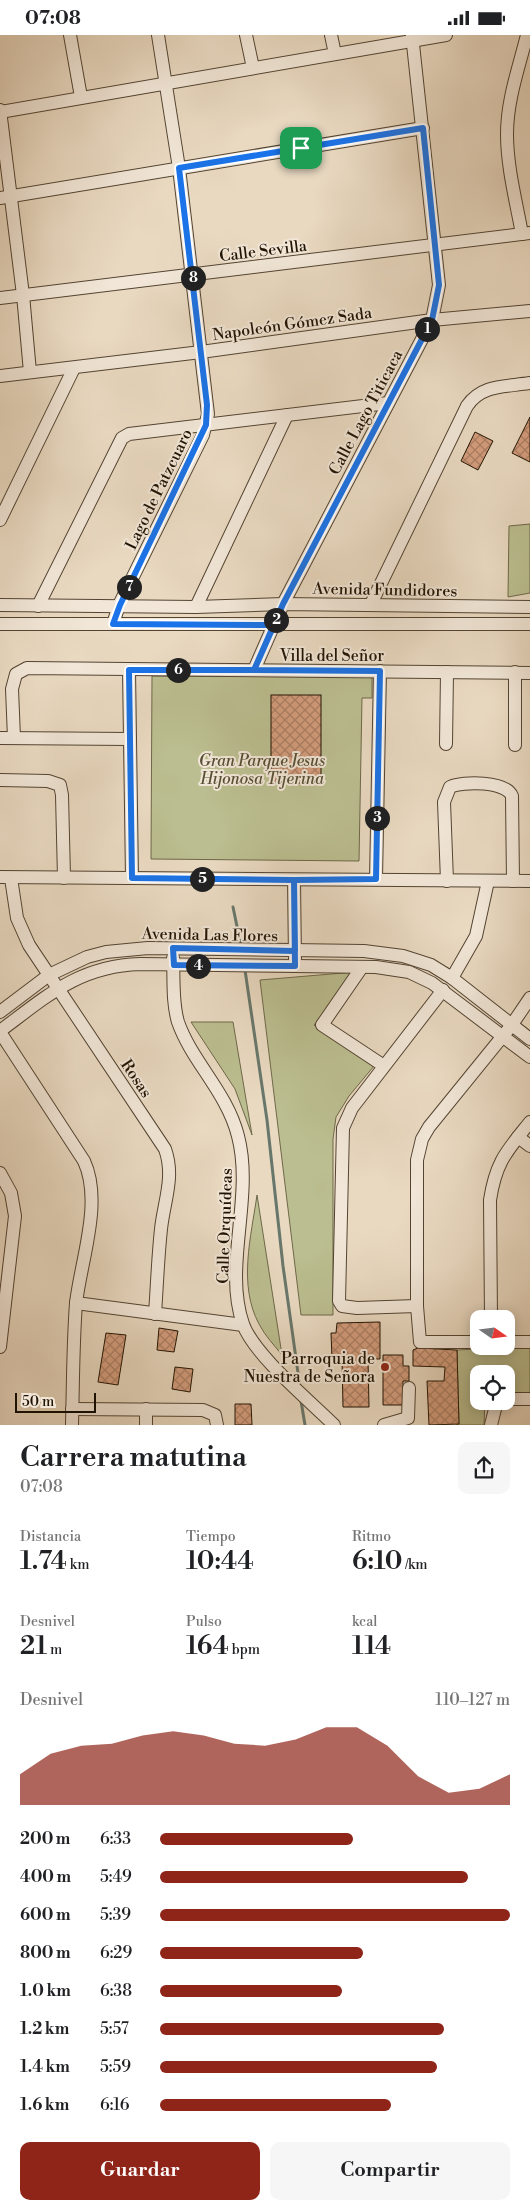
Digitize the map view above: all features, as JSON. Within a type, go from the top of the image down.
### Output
[{"type":"street","points":[[70,35],[81,97]]},
{"type":"street","name":"Lago de Patzcuaro","points":[[113,624],[120,605],[206,425],[207,405],[179,168],[158,35]]},
{"type":"street","points":[[246,35],[252,68]]},
{"type":"street","points":[[331,35],[335,54]]},
{"type":"street","points":[[30,372],[23,295],[5,197],[0,111],[335,54],[413,38],[446,35]]},
{"type":"street","points":[[526,233],[510,168],[507,133],[510,101],[528,35]]},
{"type":"street","name":"Calle Lago Titicaca","points":[[254,670],[283,604],[432,320],[439,285],[413,38]]},
{"type":"street","points":[[5,197],[423,128]]},
{"type":"street","name":"Calle Sevilla","points":[[0,298],[526,233]]},
{"type":"street","name":"Napoleón Gómez Sada","points":[[0,376],[201,352],[432,320],[530,311]]},
{"type":"street","points":[[0,520],[74,368]]},
{"type":"street","points":[[371,604],[467,406],[474,396],[487,390],[530,383]]},
{"type":"street","points":[[38,606],[122,437],[129,434],[388,403]]},
{"type":"street","points":[[196,607],[287,415]]},
{"type":"street","name":"Avenida Fundidores","points":[[0,605],[196,607],[283,604],[371,604],[530,607]]},
{"type":"street","points":[[0,623],[530,624]]},
{"type":"street","name":"Villa del Señor","points":[[14,738],[12,689],[16,674],[33,668],[530,673]]},
{"type":"street","points":[[129,670],[132,878]]},
{"type":"street","points":[[376,879],[380,671]]},
{"type":"street","points":[[446,744],[447,672]]},
{"type":"street","points":[[515,672],[516,745]]},
{"type":"street","points":[[0,738],[130,739]]},
{"type":"street","points":[[0,780],[57,783],[61,788],[64,878]]},
{"type":"street","points":[[447,881],[444,802],[450,787],[459,784],[496,785],[507,789],[512,796],[513,881]]},
{"type":"street","points":[[5,877],[530,881]]},
{"type":"street","name":"Rosas","points":[[5,877],[22,931],[57,989],[164,1149],[168,1159],[170,1176],[161,1227],[155,1314]]},
{"type":"street","points":[[294,880],[295,966]]},
{"type":"street","points":[[452,978],[476,936],[488,881]]},
{"type":"street","name":"Avenida Las Flores","points":[[0,1012],[49,975],[87,957],[106,952],[173,948],[386,953],[418,960],[431,965],[452,978],[507,1031],[530,1057]]},
{"type":"street","name":"Calle Orquídeas","points":[[173,948],[178,1020],[184,1037],[222,1097],[238,1135],[244,1183],[237,1267],[238,1299],[243,1325],[258,1349],[334,1425]]},
{"type":"street","name":"Avenida Las Flores","points":[[0,1031],[57,989],[80,977],[111,967],[140,964],[389,967],[408,972],[444,990],[507,1031],[530,1039]]},
{"type":"street","points":[[362,967],[322,1025],[384,1066]]},
{"type":"street","points":[[417,1306],[357,1308],[342,1305],[338,1292],[343,1128],[352,1108],[444,990]]},
{"type":"street","points":[[470,1342],[420,1342],[417,1306],[418,1160],[422,1139],[429,1127],[507,1031],[530,998]]},
{"type":"street","points":[[0,1031],[88,1169],[92,1194],[76,1303],[72,1425]]},
{"type":"street","points":[[491,1310],[490,1200],[496,1169],[530,1122]]},
{"type":"street","points":[[518,1137],[530,1146]]},
{"type":"street","points":[[0,1173],[11,1193],[15,1216],[0,1347]]},
{"type":"street","points":[[76,1303],[243,1325]]},
{"type":"street","points":[[515,1342],[530,1342]]},
{"type":"street","points":[[384,1425],[408,1418],[410,1388]]},
{"type":"street","points":[[515,1399],[530,1399]]},
{"type":"street","points":[[72,1409],[203,1410],[216,1420]]},
{"type":"street","points":[[146,1409],[146,1425]]},
{"type":"street","points":[[491,1425],[495,1410]]},
{"type":"green space","points":[[530,524],[530,593],[508,597],[509,526]]},
{"type":"green space","name":"Gran Parque Jesus Hijonosa Tijerina","points":[[152,676],[372,677],[372,698],[362,698],[359,861],[151,859]]},
{"type":"green space","points":[[355,972],[314,1025],[374,1066],[349,1096],[336,1117],[333,1139],[333,1315],[301,1315],[260,980]]},
{"type":"green space","points":[[191,1022],[233,1022],[252,1135],[235,1089]]},
{"type":"green space","points":[[257,1195],[282,1355],[259,1324],[249,1293],[249,1244]]},
{"type":"green space","points":[[515,1348],[530,1348],[530,1394],[515,1393],[515,1365],[470,1365],[470,1410],[485,1410],[484,1425],[456,1425],[459,1424],[457,1350],[470,1349],[470,1355],[515,1355]]},
{"type":"building","points":[[530,417],[530,462],[512,453]]},
{"type":"building","points":[[475,432],[493,441],[478,470],[461,461]]},
{"type":"building","points":[[271,695],[321,695],[321,783],[271,783]]},
{"type":"building","points":[[380,1322],[380,1359],[368,1359],[369,1407],[343,1407],[342,1359],[332,1359],[331,1333],[336,1333],[337,1323]]},
{"type":"building","points":[[159,1328],[178,1331],[174,1352],[157,1350]]},
{"type":"building","points":[[106,1333],[126,1335],[118,1385],[98,1382]]},
{"type":"building","points":[[418,1348],[457,1350],[459,1424],[429,1425],[427,1381],[444,1381],[445,1367],[413,1366],[413,1350]]},
{"type":"building","points":[[383,1355],[403,1355],[403,1366],[409,1366],[409,1381],[403,1381],[403,1405],[383,1405]]},
{"type":"building","points":[[175,1367],[193,1369],[190,1392],[172,1389]]},
{"type":"building","points":[[235,1404],[251,1404],[252,1425],[235,1425]]},
{"type":"waterway","points":[[233,907],[241,946]]},
{"type":"waterway","points":[[245,970],[267,1120],[283,1266],[300,1387]]},
{"type":"waterway","points":[[301,1401],[305,1425]]},
{"type":"place","name":"Parroquia de Nuestra de Señora","points":[[385,1367]]},
{"type":"route","points":[[301,148],[179,168],[208,414],[203,435],[120,605],[113,624],[274,625],[254,670],[129,670],[132,878],[294,880],[295,951],[173,948],[174,965],[295,966],[295,951],[294,880],[376,879],[380,671],[254,670],[283,604],[432,320],[439,285],[423,128],[301,148]]}]
